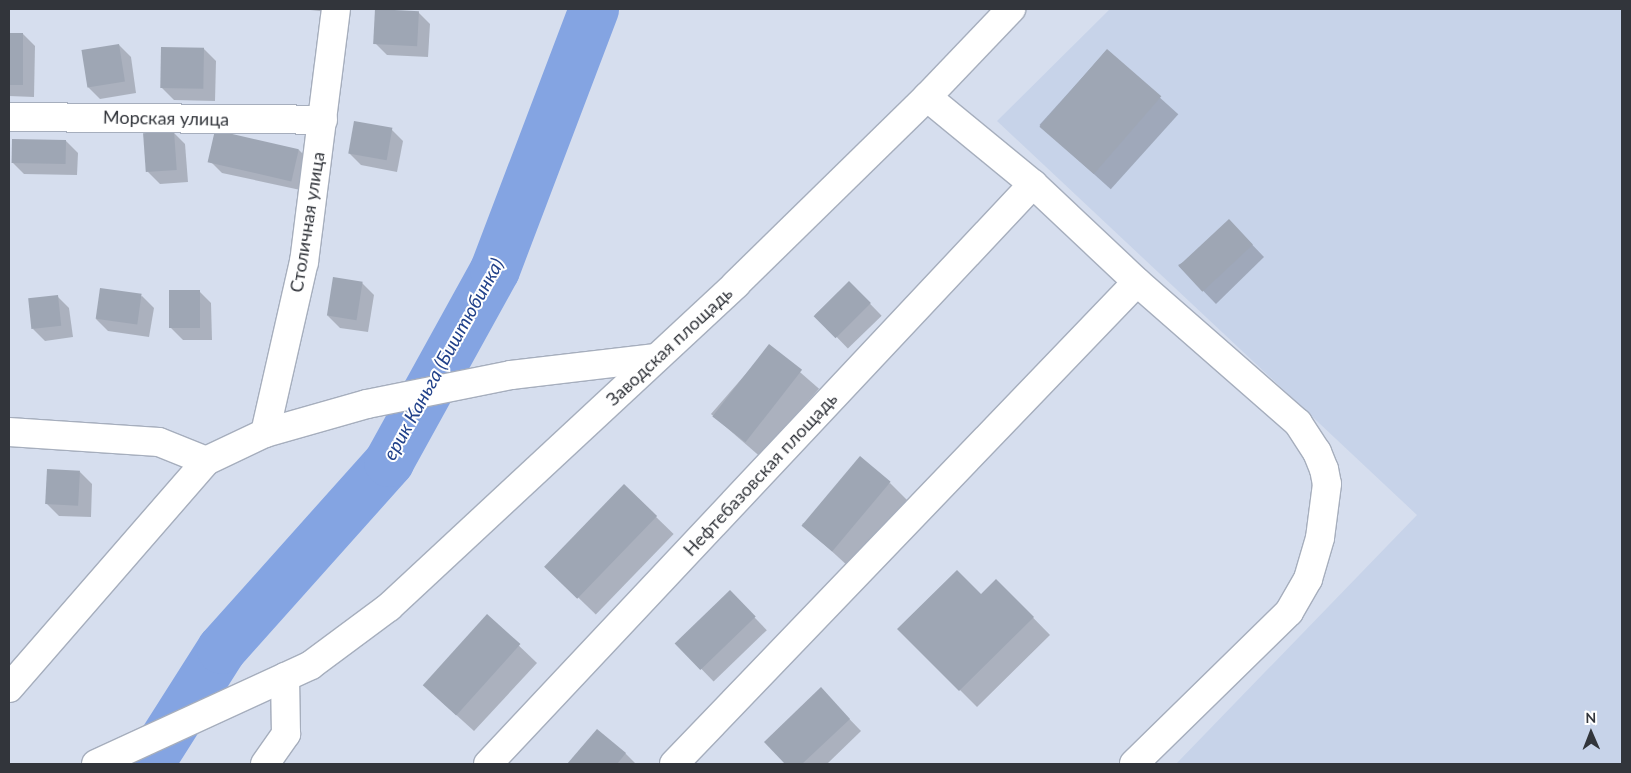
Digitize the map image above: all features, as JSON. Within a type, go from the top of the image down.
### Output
[{"type":"street","name":"Столичная улица","points":[[265,433],[304,262],[336,9]]},
{"type":"street","name":"Заводская площадь","points":[[96,764],[311,665],[389,607],[736,284],[927,97],[1011,9]]},
{"type":"street","points":[[927,97],[1033,184],[1137,282],[1298,423],[1317,452],[1324,468],[1327,484],[1320,538],[1308,579],[1289,612],[1134,764]]},
{"type":"street","name":"Морская улица","points":[[9,117],[323,120]]},
{"type":"street","name":"Нефтебазовская площадь","points":[[488,764],[1033,184]]},
{"type":"street","points":[[674,764],[1137,282]]},
{"type":"street","points":[[9,688],[206,460],[265,433],[367,404],[511,375],[656,358]]},
{"type":"street","points":[[9,432],[159,442],[206,460]]},
{"type":"street","points":[[265,764],[286,734],[285,677]]},
{"type":"shaded area","points":[[1110,9],[1622,9],[1622,764],[1176,764],[1417,515],[997,121]]},
{"type":"building","points":[[375,9],[419,11],[417,46],[373,44]]},
{"type":"building","points":[[9,33],[23,33],[23,85],[9,85]]},
{"type":"building","points":[[119,44],[125,82],[87,87],[81,50]]},
{"type":"building","points":[[161,47],[204,48],[203,89],[160,88]]},
{"type":"building","points":[[1107,49],[1161,96],[1094,174],[1039,127]]},
{"type":"building","points":[[354,121],[392,128],[387,160],[348,153]]},
{"type":"building","points":[[215,130],[299,149],[291,182],[208,162]]},
{"type":"building","points":[[174,131],[177,170],[146,172],[143,133]]},
{"type":"building","points":[[12,139],[66,140],[66,164],[12,163]]},
{"type":"building","points":[[1229,219],[1253,245],[1202,292],[1179,266]]},
{"type":"building","points":[[333,277],[363,282],[357,320],[327,316]]},
{"type":"building","points":[[849,281],[871,303],[836,338],[814,316]]},
{"type":"building","points":[[100,288],[142,294],[137,325],[96,319]]},
{"type":"building","points":[[169,290],[200,290],[200,328],[169,328]]},
{"type":"building","points":[[58,295],[61,326],[31,329],[28,298]]},
{"type":"building","points":[[769,344],[802,370],[745,442],[712,416]]},
{"type":"building","points":[[860,456],[891,482],[832,551],[802,526]]},
{"type":"building","points":[[47,469],[80,471],[78,506],[45,504]]},
{"type":"building","points":[[624,484],[657,516],[577,599],[544,567]]},
{"type":"building","points":[[957,570],[981,594],[996,579],[1034,617],[959,691],[897,629]]},
{"type":"building","points":[[730,590],[756,617],[700,670],[675,643]]},
{"type":"building","points":[[487,614],[520,644],[456,715],[423,685]]},
{"type":"building","points":[[821,687],[850,719],[802,764],[785,764],[764,742]]},
{"type":"building","points":[[597,729],[626,753],[617,764],[567,764]]},
{"type":"waterway","name":"ерик Каньга (Биштюбинка)","points":[[149,764],[222,649],[389,462],[495,270],[594,9]]}]
